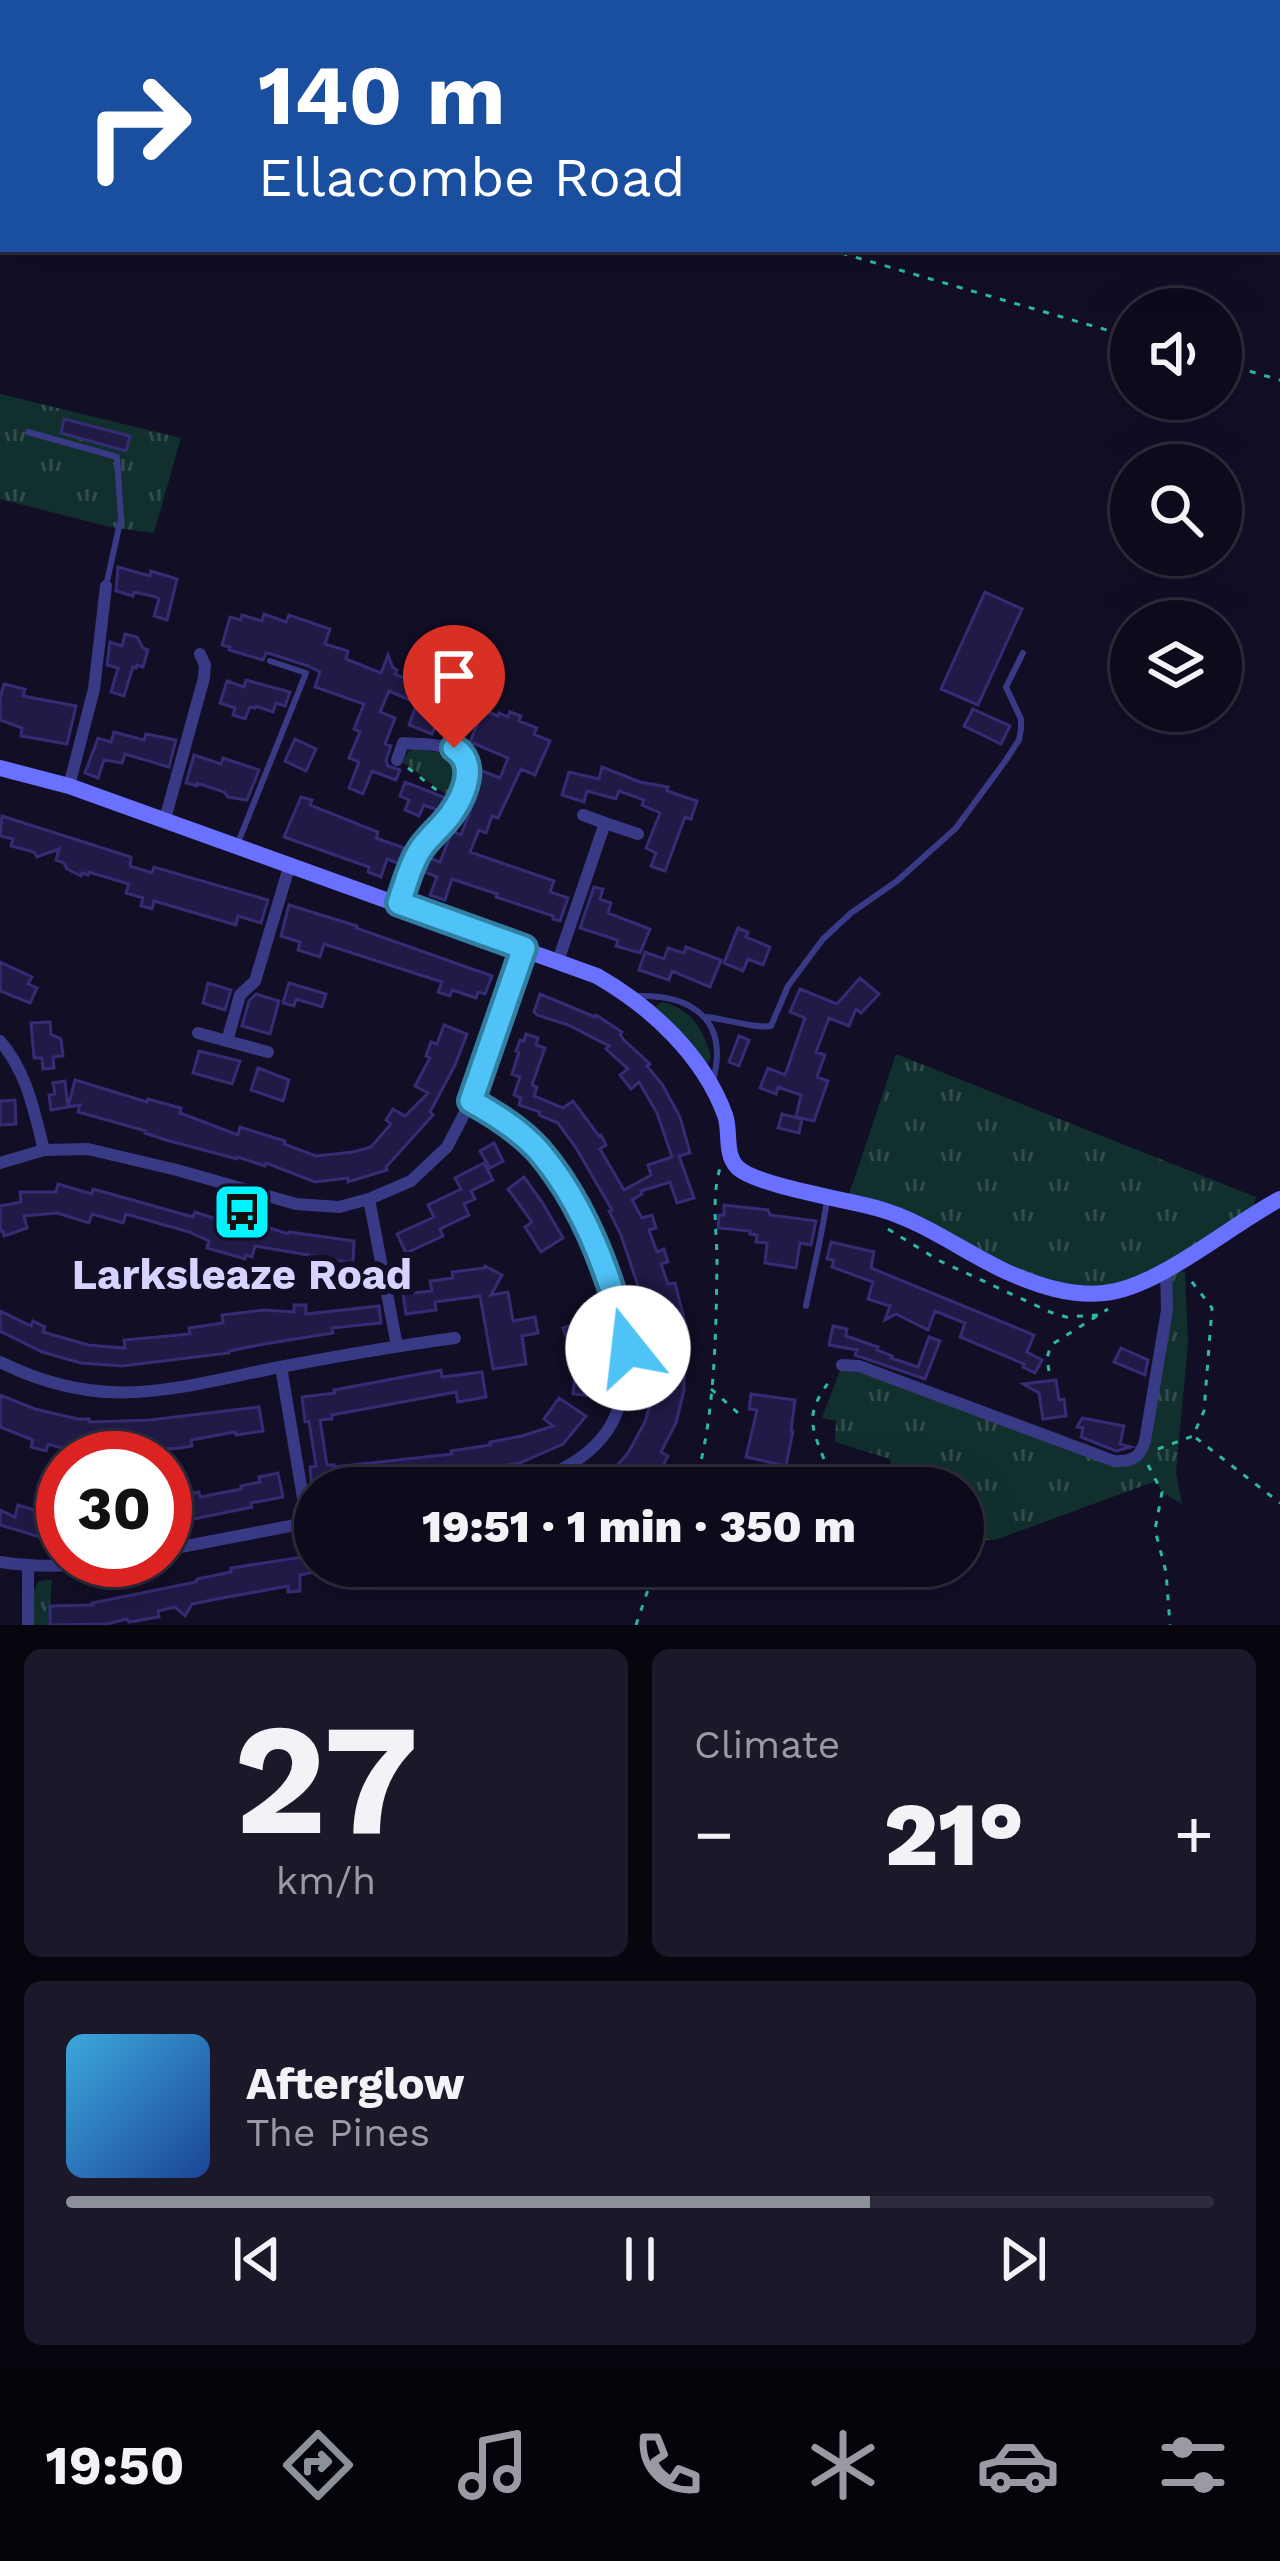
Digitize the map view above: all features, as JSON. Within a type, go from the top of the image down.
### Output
[{"type":"street","points":[[69,785],[94,689],[106,586]]},
{"type":"street","points":[[165,819],[204,678],[200,654]]},
{"type":"street","points":[[397,760],[403,742],[401,725]]},
{"type":"street","points":[[399,903],[419,851],[454,812],[469,768],[464,755],[454,748],[403,742]]},
{"type":"street","points":[[0,768],[69,785],[597,976],[633,997],[699,1067],[724,1112],[730,1156],[751,1176],[881,1209],[1010,1273],[1064,1292],[1124,1289],[1170,1268],[1280,1199]]},
{"type":"street","points":[[583,814],[638,834]]},
{"type":"street","points":[[558,961],[605,823]]},
{"type":"street","points":[[227,1041],[241,995],[255,981],[290,864]]},
{"type":"street","points":[[0,1163],[44,1150],[88,1149],[296,1204],[339,1207],[370,1199],[411,1181],[447,1147],[471,1101],[524,948]]},
{"type":"street","points":[[198,1033],[268,1052]]},
{"type":"street","points":[[0,1041],[29,1090],[44,1150]]},
{"type":"street","points":[[471,1101],[505,1120],[538,1151],[572,1199],[619,1309],[628,1348],[625,1387],[612,1424],[589,1452],[566,1467]]},
{"type":"street","points":[[370,1199],[397,1346]]},
{"type":"street","points":[[842,1365],[860,1366],[1114,1461],[1134,1460],[1149,1451],[1170,1268]]},
{"type":"street","points":[[0,1362],[53,1384],[116,1394],[185,1387],[454,1338]]},
{"type":"street","points":[[281,1367],[300,1467]]},
{"type":"street","points":[[192,1545],[294,1525]]},
{"type":"street","points":[[0,1562],[36,1567]]},
{"type":"street","points":[[28,1567],[28,1625]]},
{"type":"lane","points":[[28,433],[117,457],[121,518],[106,586]]},
{"type":"lane","points":[[633,997],[657,995],[707,1016],[760,1028],[771,1026],[788,986],[823,939],[956,827],[1019,740],[1021,718],[1006,688],[1022,653]]},
{"type":"lane","points":[[238,845],[306,673],[270,661]]},
{"type":"lane","points":[[707,1016],[717,1039],[711,1090]]},
{"type":"lane","points":[[806,1306],[828,1196]]},
{"type":"path","points":[[837,252],[1110,331]]},
{"type":"path","points":[[1242,369],[1280,380]]},
{"type":"path","points":[[397,760],[456,805]]},
{"type":"path","points":[[700,1467],[715,1331],[717,1176],[730,1156]]},
{"type":"path","points":[[1170,1268],[1194,1282],[1213,1308],[1204,1411],[1193,1436],[1149,1451],[1162,1492],[1155,1530],[1166,1572],[1171,1625]]},
{"type":"path","points":[[1049,1371],[1051,1345],[1108,1308],[1124,1289]]},
{"type":"path","points":[[824,1460],[810,1425],[842,1365]]},
{"type":"path","points":[[710,1388],[738,1413]]},
{"type":"path","points":[[1193,1436],[1280,1503]]},
{"type":"path","points":[[636,1625],[649,1587]]},
{"type":"green space","points":[[0,394],[181,438],[154,533],[110,527],[0,499]],"holes":[[[64,420],[129,435],[126,450],[61,434]]]},
{"type":"green space","points":[[414,749],[460,760],[462,771],[452,799],[403,762]]},
{"type":"green space","points":[[662,1002],[695,1022],[708,1047],[708,1062],[703,1063],[658,1010]]},
{"type":"green space","points":[[896,1054],[1256,1197],[1252,1213],[1173,1265],[1185,1273],[1188,1343],[1176,1473],[1182,1504],[1162,1492],[1156,1481],[984,1540],[984,1467],[891,1467],[890,1459],[835,1442],[836,1421],[822,1418],[842,1365],[866,1362],[1114,1461],[1142,1452],[1167,1310],[1166,1270],[1124,1289],[1063,1291],[847,1201]]},
{"type":"green space","points":[[36,1586],[51,1587],[48,1625],[32,1625]]},
{"type":"building","points":[[64,419],[130,436],[126,451],[61,433]]},
{"type":"building","points":[[118,567],[177,579],[167,620],[154,616],[156,597],[116,591]]},
{"type":"building","points":[[985,592],[1022,609],[978,705],[941,689]]},
{"type":"building","points":[[264,614],[286,622],[289,615],[330,629],[325,644],[348,651],[346,659],[381,673],[388,655],[395,674],[457,707],[451,722],[439,717],[432,734],[409,725],[417,703],[389,691],[380,712],[395,718],[385,744],[391,746],[388,766],[400,770],[396,780],[372,771],[363,794],[349,788],[359,762],[349,758],[360,732],[354,729],[364,704],[315,687],[320,672],[308,666],[266,653],[263,660],[222,645],[230,617],[262,621]]},
{"type":"building","points":[[125,634],[137,637],[148,650],[143,667],[133,667],[124,696],[111,692],[118,668],[107,665],[110,642],[122,646]]},
{"type":"building","points":[[246,680],[290,692],[285,706],[276,703],[273,712],[250,707],[245,719],[233,715],[235,708],[220,703],[227,681],[244,687]]},
{"type":"building","points":[[4,684],[25,689],[23,696],[76,706],[67,744],[21,736],[22,728],[0,720]]},
{"type":"building","points":[[471,705],[498,716],[508,717],[510,712],[521,716],[519,721],[537,728],[534,734],[550,741],[535,775],[521,769],[498,818],[492,816],[486,833],[479,830],[470,852],[554,881],[550,892],[568,898],[560,921],[452,879],[445,900],[430,895],[437,877],[425,872],[430,858],[440,862],[452,831],[461,835],[480,770],[500,778],[508,758],[470,742],[477,725],[465,720]]},
{"type":"building","points":[[973,709],[1010,726],[1001,744],[964,726]]},
{"type":"building","points":[[114,732],[144,740],[146,734],[176,740],[169,767],[125,754],[122,763],[104,760],[98,778],[85,773],[98,738],[111,742]]},
{"type":"building","points":[[295,739],[316,749],[306,771],[285,761]]},
{"type":"building","points":[[194,755],[259,770],[247,800],[186,783]]},
{"type":"building","points":[[602,767],[697,801],[691,819],[685,817],[665,871],[651,866],[656,853],[646,848],[660,813],[642,805],[644,800],[619,791],[616,799],[587,791],[584,802],[562,795],[569,772],[599,779]]},
{"type":"building","points":[[405,782],[446,798],[442,809],[424,805],[419,816],[405,810],[409,800],[400,796]]},
{"type":"building","points":[[301,797],[404,848],[398,863],[387,859],[381,877],[368,872],[369,867],[284,837]]},
{"type":"building","points":[[2,816],[131,857],[130,866],[152,873],[154,867],[268,900],[261,923],[238,916],[236,925],[154,901],[152,909],[141,906],[143,898],[126,893],[129,884],[67,869],[56,860],[59,849],[37,857],[11,846],[13,839],[0,836]]},
{"type":"building","points":[[594,887],[603,889],[600,899],[611,903],[608,913],[650,929],[640,953],[580,928]]},
{"type":"building","points":[[289,905],[492,976],[485,994],[478,992],[476,998],[452,990],[450,996],[438,992],[442,982],[324,944],[320,957],[298,950],[300,942],[281,936]]},
{"type":"building","points":[[738,928],[748,932],[746,937],[770,947],[763,965],[748,959],[743,971],[724,963]]},
{"type":"building","points":[[686,947],[721,960],[710,987],[672,971],[669,980],[639,970],[645,952],[664,959],[668,948],[684,953]]},
{"type":"building","points":[[0,962],[32,977],[28,984],[37,988],[30,1003],[0,991]]},
{"type":"building","points":[[860,978],[879,994],[861,1013],[856,1009],[849,1026],[829,1018],[816,1052],[825,1055],[817,1077],[828,1081],[814,1121],[796,1117],[801,1095],[778,1087],[776,1094],[760,1088],[768,1068],[785,1075],[805,1018],[790,1012],[800,989],[837,1004]]},
{"type":"building","points":[[208,983],[231,990],[225,1010],[203,1003]]},
{"type":"building","points":[[289,983],[326,994],[322,1007],[296,999],[294,1006],[283,1003]]},
{"type":"building","points":[[256,994],[279,1001],[270,1034],[242,1026],[249,1001]]},
{"type":"building","points":[[540,994],[596,1015],[622,1032],[623,1039],[650,1064],[680,1117],[690,1153],[679,1156],[694,1198],[677,1203],[670,1182],[641,1191],[632,1200],[642,1218],[652,1215],[656,1228],[649,1230],[657,1252],[664,1249],[668,1262],[661,1264],[668,1284],[675,1283],[686,1326],[684,1390],[676,1423],[661,1452],[668,1456],[662,1467],[616,1467],[645,1422],[655,1387],[655,1340],[644,1294],[612,1210],[558,1123],[519,1105],[521,1098],[514,1095],[520,1077],[512,1074],[520,1040],[526,1034],[538,1038],[536,1045],[545,1048],[532,1085],[537,1087],[534,1096],[563,1108],[573,1101],[601,1135],[606,1145],[600,1149],[624,1190],[651,1175],[648,1165],[672,1157],[657,1113],[639,1082],[631,1089],[620,1075],[628,1069],[606,1049],[609,1046],[534,1012]]},
{"type":"building","points":[[50,1022],[51,1034],[61,1039],[63,1056],[53,1057],[54,1068],[43,1069],[42,1058],[34,1058],[31,1023]]},
{"type":"building","points":[[444,1025],[467,1034],[430,1112],[433,1115],[387,1170],[348,1182],[348,1178],[315,1182],[266,1163],[166,1140],[78,1112],[80,1105],[51,1110],[53,1083],[65,1081],[68,1107],[75,1080],[181,1108],[180,1113],[238,1135],[240,1127],[316,1156],[353,1152],[371,1147],[391,1124],[386,1120],[393,1109],[405,1116],[428,1093],[415,1086],[430,1058],[426,1056],[431,1042],[437,1044]]},
{"type":"building","points":[[739,1036],[749,1040],[739,1066],[729,1062]]},
{"type":"building","points":[[199,1051],[240,1061],[232,1084],[193,1073]]},
{"type":"building","points":[[258,1068],[289,1080],[283,1101],[251,1090]]},
{"type":"building","points":[[15,1100],[16,1124],[0,1125],[0,1101]]},
{"type":"building","points":[[782,1114],[802,1119],[799,1133],[778,1128]]},
{"type":"building","points":[[494,1143],[503,1161],[490,1168],[480,1151]]},
{"type":"building","points":[[484,1163],[493,1180],[471,1191],[475,1199],[464,1204],[469,1215],[440,1229],[443,1236],[406,1253],[397,1234],[434,1217],[428,1205],[461,1189],[455,1178]]},
{"type":"building","points":[[524,1177],[563,1238],[541,1252],[525,1227],[532,1222],[508,1189]]},
{"type":"building","points":[[58,1184],[193,1217],[195,1212],[288,1234],[354,1241],[353,1262],[255,1246],[252,1257],[245,1259],[207,1248],[209,1241],[189,1232],[126,1214],[123,1223],[92,1214],[89,1223],[57,1213],[24,1216],[27,1228],[4,1236],[0,1206],[21,1202],[20,1192],[56,1192]]},
{"type":"building","points":[[724,1205],[816,1221],[811,1245],[800,1243],[796,1268],[765,1263],[767,1243],[756,1242],[757,1235],[718,1228]]},
{"type":"building","points":[[831,1242],[874,1252],[871,1268],[1034,1335],[1027,1352],[1042,1360],[1035,1373],[960,1337],[965,1323],[935,1311],[928,1330],[896,1314],[885,1320],[890,1306],[868,1299],[873,1282],[832,1267],[834,1260],[827,1259]]},
{"type":"building","points":[[485,1266],[502,1275],[491,1295],[508,1292],[513,1321],[535,1317],[538,1333],[522,1336],[526,1364],[493,1369],[480,1296],[435,1302],[436,1310],[406,1314],[403,1294],[432,1291],[430,1281]]},
{"type":"building","points":[[294,1305],[306,1305],[306,1314],[379,1306],[381,1323],[332,1328],[333,1333],[229,1353],[122,1366],[81,1363],[42,1352],[0,1331],[0,1311],[31,1326],[33,1321],[45,1327],[43,1332],[88,1345],[125,1348],[124,1340],[190,1334],[189,1328],[223,1323],[222,1315],[294,1312]]},
{"type":"building","points":[[590,1319],[601,1348],[574,1358],[563,1328]]},
{"type":"building","points":[[833,1326],[847,1329],[846,1336],[878,1347],[891,1358],[918,1367],[929,1337],[940,1341],[925,1379],[855,1355],[857,1350],[829,1345]]},
{"type":"building","points":[[1121,1348],[1148,1360],[1145,1375],[1114,1362]]},
{"type":"building","points":[[576,1367],[600,1369],[597,1396],[573,1394]]},
{"type":"building","points":[[441,1370],[442,1377],[482,1372],[486,1397],[458,1402],[456,1392],[332,1415],[332,1419],[320,1420],[327,1465],[334,1467],[310,1467],[316,1466],[302,1397]]},
{"type":"building","points":[[1056,1380],[1066,1416],[1043,1419],[1039,1393],[1023,1384]]},
{"type":"building","points":[[751,1394],[795,1400],[786,1466],[746,1457],[757,1410],[749,1409]]},
{"type":"building","points":[[0,1395],[89,1422],[259,1407],[263,1431],[192,1440],[192,1431],[36,1431],[36,1448],[31,1447],[33,1440],[0,1427]]},
{"type":"building","points":[[559,1398],[586,1416],[563,1444],[520,1463],[334,1467],[452,1454],[522,1436],[553,1426],[544,1419]]},
{"type":"building","points":[[1082,1418],[1124,1426],[1120,1444],[1131,1447],[1116,1451],[1081,1437],[1083,1428],[1077,1427]]},
{"type":"building","points":[[278,1473],[283,1497],[192,1519],[192,1493],[199,1492],[200,1497],[241,1489],[260,1482],[259,1477]]},
{"type":"building","points":[[18,1505],[36,1511],[36,1536],[0,1525],[0,1510],[15,1517]]},
{"type":"building","points":[[294,1558],[294,1587],[300,1591],[288,1592],[288,1586],[192,1604],[185,1616],[175,1607],[158,1611],[159,1617],[129,1622],[50,1625],[50,1606],[93,1605],[171,1587],[192,1587],[197,1579],[231,1572],[231,1568]]},
{"type":"place","name":"Larksleaze Road","points":[[242,1212]]},
{"type":"route","points":[[454,748],[467,761],[466,779],[454,812],[419,851],[399,903],[524,948],[471,1101],[505,1120],[538,1151],[572,1199],[602,1262],[628,1348]]}]
